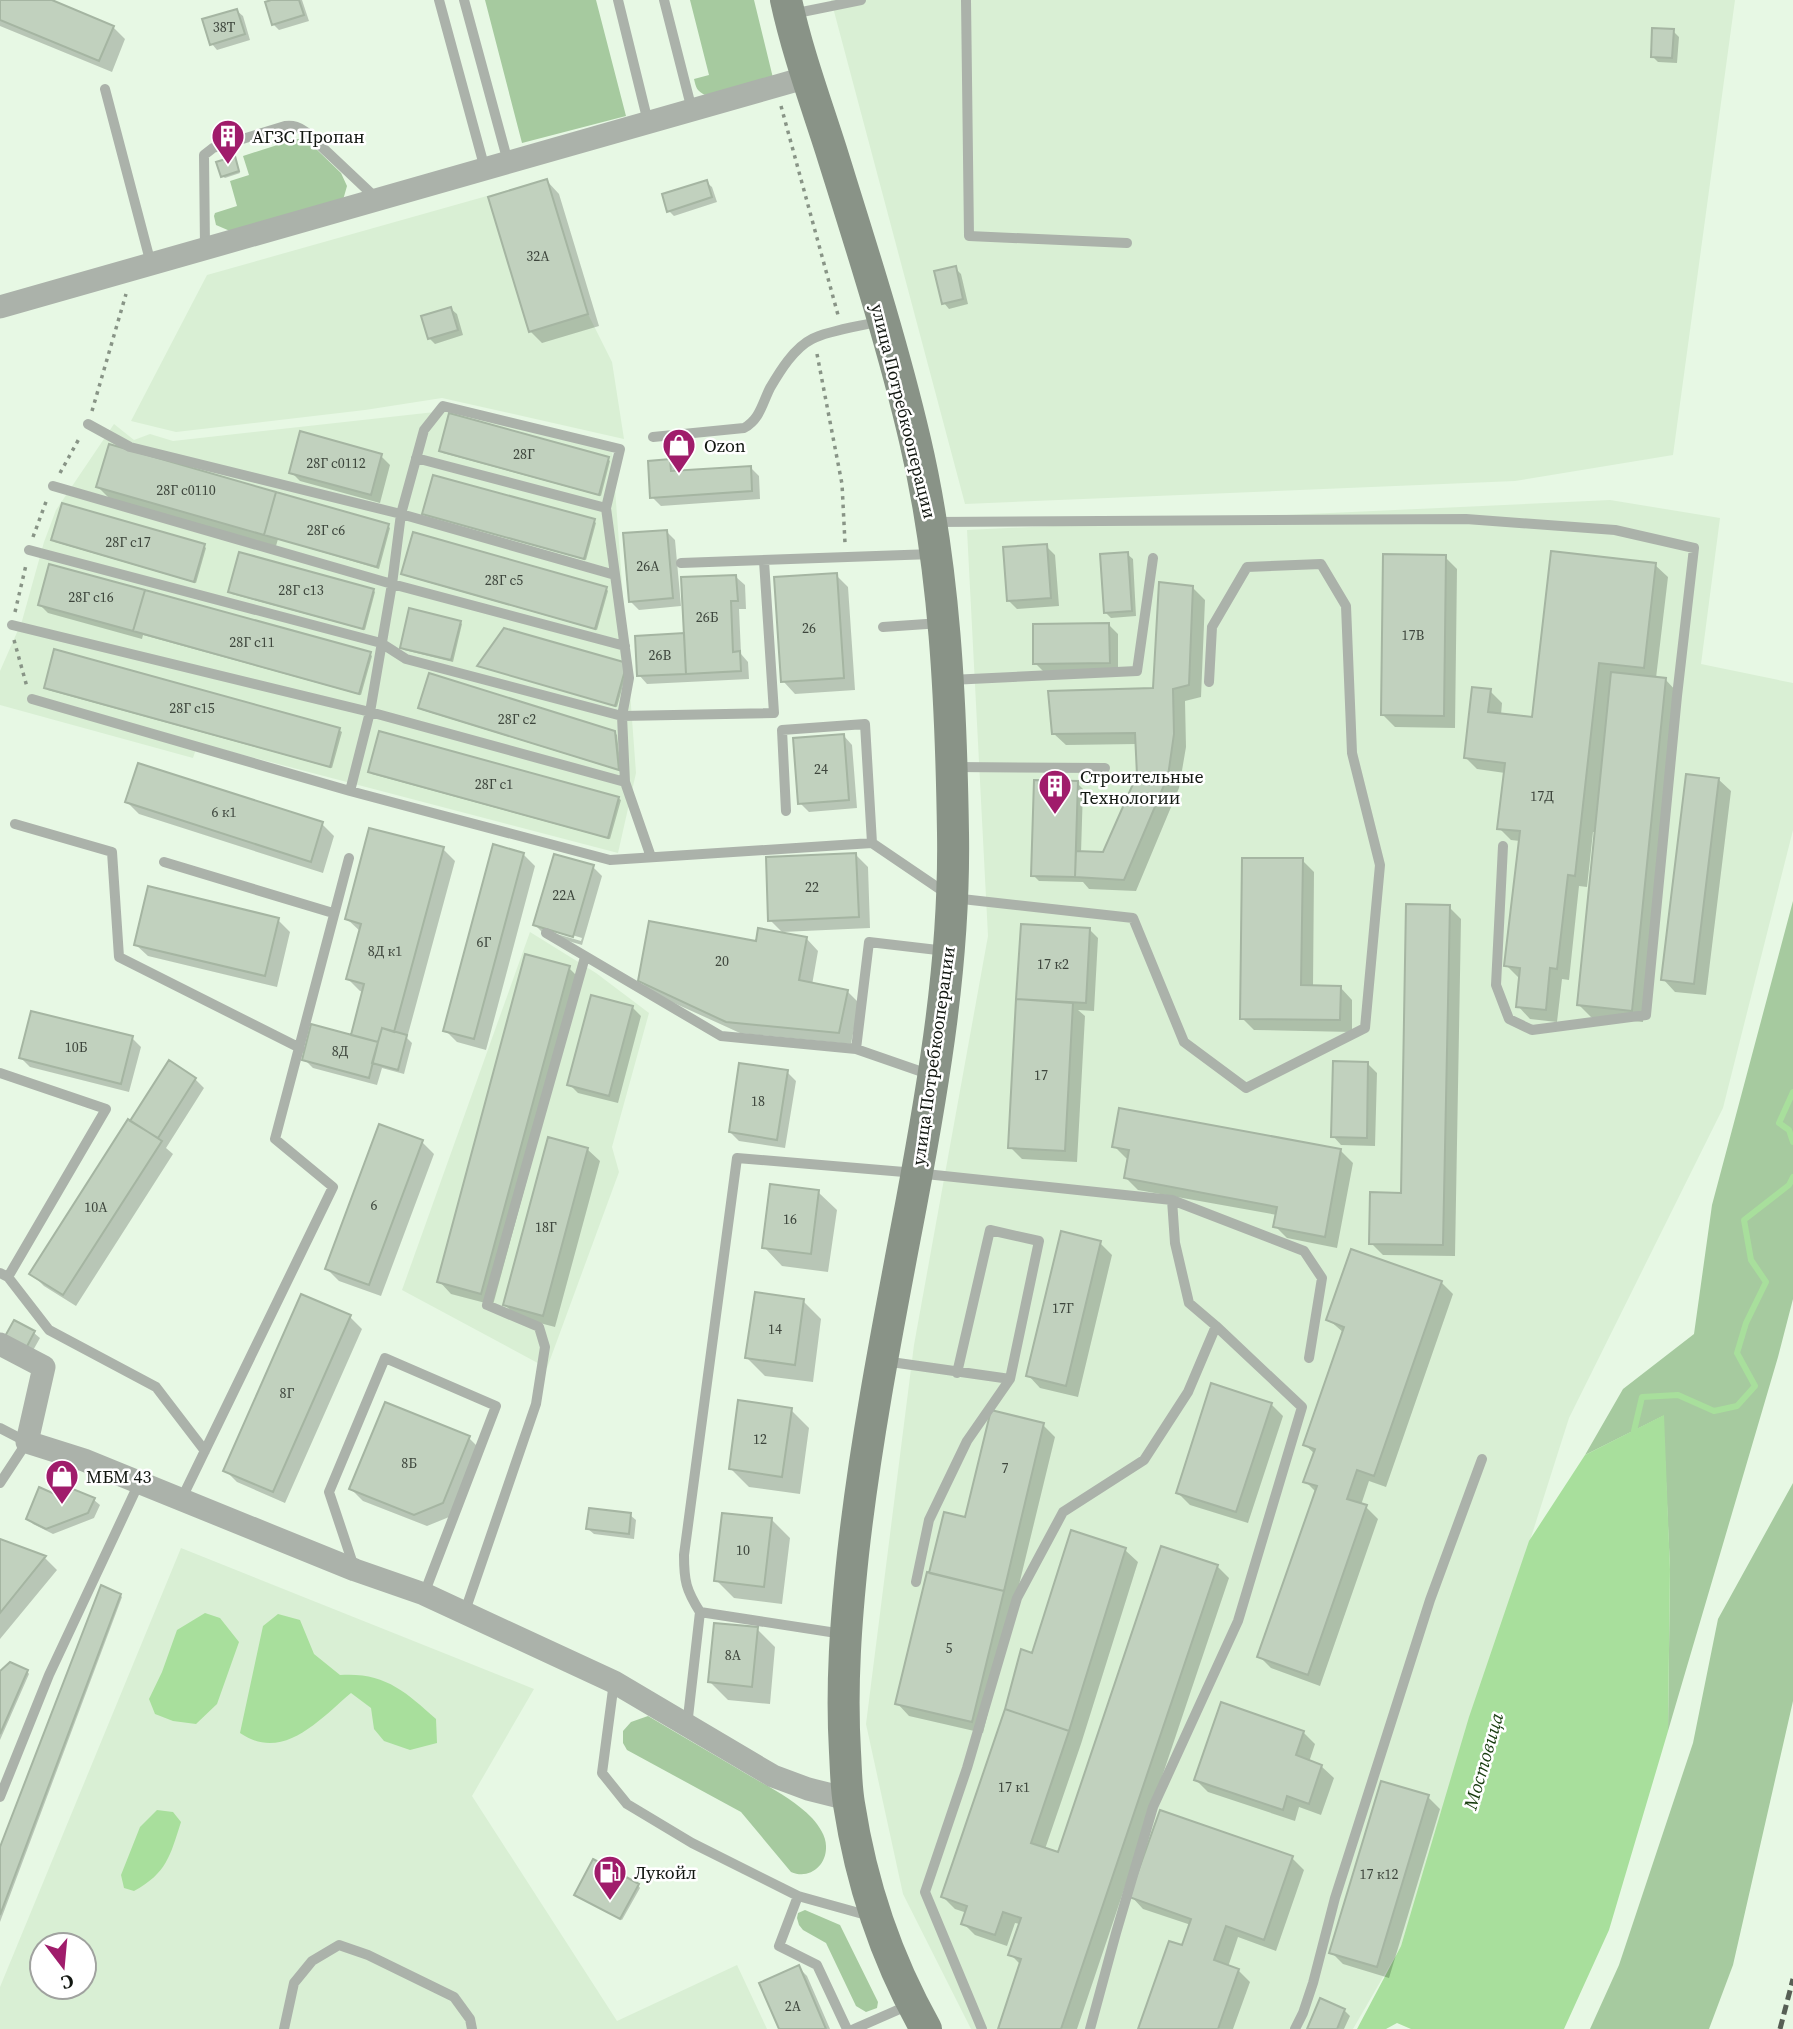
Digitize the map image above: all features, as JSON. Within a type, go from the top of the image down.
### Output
[{"type":"main road","name":"улица Потребкооперации","points":[[788,7],[884,321],[915,442],[932,522],[944,623],[951,767],[953,898],[946,994],[859,1500],[848,1597],[844,1722],[848,1799],[859,1855],[876,1917],[919,2016]]},
{"type":"street","points":[[0,307],[808,77]]},
{"type":"street","points":[[0,1344],[44,1367],[27,1442],[84,1460],[355,1570],[425,1594],[614,1682],[773,1776],[808,1789],[848,1799]]},
{"type":"lane","points":[[439,0],[485,169]]},
{"type":"lane","points":[[464,0],[508,162]]},
{"type":"lane","points":[[618,0],[648,122]]},
{"type":"lane","points":[[664,0],[692,110]]},
{"type":"lane","points":[[788,7],[861,0]]},
{"type":"lane","points":[[966,0],[969,236],[1128,243]]},
{"type":"lane","points":[[105,89],[151,264]]},
{"type":"lane","points":[[205,248],[204,155],[213,148],[292,125],[306,132],[377,199]]},
{"type":"lane","points":[[653,437],[744,428],[754,423],[771,388],[795,353],[814,338],[884,321]]},
{"type":"lane","points":[[350,792],[370,712],[401,514],[424,430],[443,406],[620,449],[606,508],[629,678],[622,716],[625,782],[651,857]]},
{"type":"lane","points":[[88,424],[130,447],[401,514],[615,575]]},
{"type":"lane","points":[[416,458],[606,508]]},
{"type":"lane","points":[[52,486],[392,584],[625,646]]},
{"type":"lane","points":[[932,522],[1466,519],[1615,530],[1694,548],[1646,1015],[1532,1030],[1509,1019],[1496,985],[1503,846]]},
{"type":"lane","points":[[29,550],[382,643],[407,659],[622,716],[774,713],[764,561]]},
{"type":"lane","points":[[681,563],[937,554]]},
{"type":"lane","points":[[947,680],[1137,671],[1153,558]]},
{"type":"lane","points":[[32,699],[350,792],[610,860],[872,843],[953,898],[1133,918],[1184,1042],[1245,1088],[1365,1028],[1380,865],[1352,753],[1346,607],[1321,564],[1247,567],[1212,627],[1209,682]]},
{"type":"lane","points":[[883,627],[944,623]]},
{"type":"lane","points":[[12,625],[370,712],[625,782]]},
{"type":"lane","points":[[786,811],[782,730],[865,724],[872,843]]},
{"type":"lane","points":[[951,767],[1105,768]]},
{"type":"lane","points":[[15,824],[112,852],[119,957],[300,1048]]},
{"type":"lane","points":[[181,1500],[333,1186],[275,1139],[349,859]]},
{"type":"lane","points":[[164,862],[333,913]]},
{"type":"lane","points":[[546,933],[721,1036],[856,1049],[933,1076]]},
{"type":"lane","points":[[856,1049],[869,942],[949,951]]},
{"type":"lane","points":[[464,1614],[536,1404],[545,1347],[539,1327],[487,1305],[585,957]]},
{"type":"lane","points":[[0,1073],[106,1109],[4,1275],[49,1330],[156,1387],[205,1451]]},
{"type":"lane","points":[[687,1726],[700,1612],[684,1579],[684,1555],[737,1158],[916,1173],[1172,1200],[1304,1251],[1322,1279],[1309,1358]]},
{"type":"lane","points":[[1090,2029],[1153,1807],[1238,1621],[1302,1407],[1189,1303],[1175,1243],[1172,1200]]},
{"type":"lane","points":[[916,1582],[929,1520],[967,1441],[1010,1380],[1039,1241],[989,1230],[957,1373]]},
{"type":"lane","points":[[982,2029],[925,1892],[967,1768],[1017,1598],[1063,1512],[1144,1460],[1188,1392],[1216,1326]]},
{"type":"lane","points":[[355,1570],[329,1492],[384,1358],[495,1406],[425,1594]]},
{"type":"lane","points":[[882,1360],[1010,1380]]},
{"type":"lane","points":[[0,1428],[27,1442],[0,1483]]},
{"type":"lane","points":[[1295,2029],[1313,1983],[1335,1898],[1430,1600],[1482,1459]]},
{"type":"lane","points":[[0,1797],[49,1675],[139,1483]]},
{"type":"lane","points":[[700,1612],[846,1635]]},
{"type":"lane","points":[[614,1682],[602,1773],[627,1804],[692,1843],[798,1896],[876,1917]]},
{"type":"lane","points":[[798,1896],[779,1946],[817,1965],[847,2029]]},
{"type":"lane","points":[[284,2029],[294,1983],[312,1961],[339,1945],[368,1955],[454,1997],[470,2020],[472,2029]]},
{"type":"lane","points":[[854,2029],[919,2016]]},
{"type":"path","points":[[776,86],[843,331]]},
{"type":"path","points":[[814,338],[842,484],[846,558]]},
{"type":"shaded area","points":[[485,0],[596,0],[626,116],[522,143]]},
{"type":"shaded area","points":[[690,0],[754,0],[773,78],[705,95],[699,91],[694,79],[709,75]]},
{"type":"shaded area","points":[[831,0],[1735,0],[1673,455],[1515,481],[965,504]]},
{"type":"shaded area","points":[[296,139],[306,140],[341,173],[347,186],[343,200],[230,231],[216,225],[215,213],[237,206],[230,181],[249,175],[243,156]]},
{"type":"shaded area","points":[[547,179],[588,314],[612,362],[624,439],[442,398],[365,410],[176,432],[131,421],[207,275]]},
{"type":"shaded area","points":[[444,411],[612,448],[636,773],[618,853],[198,743],[193,758],[0,705],[0,671],[22,621],[44,542],[56,510],[114,424],[134,440],[150,434],[173,441]]},
{"type":"shaded area","points":[[1610,500],[1720,518],[1701,664],[1793,683],[1793,830],[1723,1108],[1569,1418],[1401,1946],[1353,2029],[971,2029],[903,1894],[866,1724],[914,1345],[988,936],[967,530]]},
{"type":"shaded area","points":[[1793,901],[1793,1299],[1668,1731],[1670,1569],[1663,1416],[1585,1455],[1623,1389],[1694,1334],[1712,1205]]},
{"type":"shaded area","points":[[530,932],[596,973],[649,1013],[612,1147],[619,1172],[547,1368],[402,1290]]},
{"type":"shaded area","points":[[1793,1483],[1793,1701],[1733,1965],[1709,2029],[1590,2029],[1619,1965],[1693,1743],[1718,1619]]},
{"type":"shaded area","points":[[181,1548],[534,1689],[472,1796],[617,2021],[737,1965],[767,2029],[0,2029],[0,1987]]},
{"type":"shaded area","points":[[648,1716],[780,1793],[805,1811],[822,1831],[825,1839],[826,1853],[816,1870],[804,1874],[791,1872],[741,1812],[627,1750],[623,1743],[623,1731],[631,1722]]},
{"type":"shaded area","points":[[805,1910],[840,1925],[878,2002],[877,2008],[866,2012],[856,2006],[826,1943],[799,1925],[798,1913]]},
{"type":"water","points":[[1664,1415],[1670,1569],[1668,1731],[1609,1930],[1564,2029],[1411,2029],[1397,2023],[1386,2029],[1357,2029],[1401,1946],[1469,1717],[1529,1541],[1585,1455]]},
{"type":"water","points":[[205,1613],[220,1618],[239,1642],[217,1704],[196,1724],[173,1721],[155,1714],[149,1699],[177,1630]]},
{"type":"water","points":[[278,1614],[300,1620],[314,1654],[340,1675],[382,1680],[414,1700],[436,1719],[437,1743],[410,1750],[384,1741],[374,1729],[371,1708],[351,1693],[314,1725],[286,1740],[271,1743],[256,1741],[240,1733],[263,1626]]},
{"type":"water","points":[[157,1810],[173,1812],[181,1822],[170,1854],[166,1863],[145,1884],[134,1891],[124,1888],[121,1875],[140,1827]]},
{"type":"building","points":[[0,0],[52,0],[114,26],[99,61],[0,20]]},
{"type":"building","points":[[299,0],[304,15],[272,25],[265,2]]},
{"type":"building","points":[[237,9],[245,34],[210,45],[202,19]]},
{"type":"building","points":[[1652,28],[1674,29],[1672,58],[1651,57]]},
{"type":"building","name":"АГЗС Пропан","points":[[235,156],[239,171],[221,177],[216,162]]},
{"type":"building","points":[[547,179],[588,314],[529,332],[488,197]]},
{"type":"building","points":[[707,180],[712,197],[667,212],[662,194]]},
{"type":"building","points":[[956,266],[963,299],[942,304],[934,271]]},
{"type":"building","points":[[451,307],[458,330],[428,339],[421,316]]},
{"type":"building","points":[[449,413],[609,457],[599,495],[439,451]]},
{"type":"building","points":[[300,431],[382,454],[371,495],[289,473]]},
{"type":"building","points":[[109,444],[276,492],[264,535],[96,487]]},
{"type":"building","points":[[670,459],[671,471],[751,466],[752,491],[650,498],[648,461]]},
{"type":"building","points":[[433,475],[595,519],[584,559],[422,514]]},
{"type":"building","points":[[276,492],[389,524],[377,567],[264,535]]},
{"type":"building","points":[[62,503],[205,544],[194,582],[51,540]]},
{"type":"building","points":[[667,530],[673,598],[629,602],[623,533]]},
{"type":"building","points":[[413,532],[607,587],[595,629],[401,574]]},
{"type":"building","points":[[1047,544],[1051,598],[1007,601],[1003,547]]},
{"type":"building","points":[[1551,551],[1656,563],[1644,668],[1599,663],[1575,876],[1568,875],[1557,969],[1550,968],[1546,1010],[1516,1007],[1520,968],[1504,966],[1520,831],[1497,829],[1505,763],[1464,758],[1472,687],[1491,689],[1488,712],[1532,717]]},
{"type":"building","points":[[239,552],[374,589],[363,629],[228,592]]},
{"type":"building","points":[[1128,552],[1132,611],[1104,613],[1100,554]]},
{"type":"building","points":[[1383,554],[1446,555],[1444,716],[1381,715]]},
{"type":"building","points":[[49,564],[145,590],[133,631],[38,605]]},
{"type":"building","points":[[837,573],[844,678],[781,682],[774,577]]},
{"type":"building","points":[[736,575],[738,601],[731,601],[733,652],[740,651],[741,671],[686,674],[681,577]]},
{"type":"building","points":[[1159,582],[1193,586],[1189,685],[1173,689],[1174,734],[1168,776],[1124,880],[1075,877],[1076,851],[1103,852],[1137,775],[1135,733],[1052,734],[1048,691],[1153,688]]},
{"type":"building","points":[[145,590],[371,652],[359,694],[133,631]]},
{"type":"building","points":[[409,608],[461,621],[451,660],[400,648]]},
{"type":"building","points":[[1109,623],[1110,663],[1033,664],[1033,624]]},
{"type":"building","points":[[504,628],[627,663],[615,706],[477,666]]},
{"type":"building","points":[[684,633],[686,674],[637,676],[635,636]]},
{"type":"building","points":[[54,649],[340,728],[330,767],[44,688]]},
{"type":"building","points":[[1611,672],[1666,678],[1632,1011],[1577,1005]]},
{"type":"building","points":[[429,673],[615,731],[619,770],[418,708]]},
{"type":"building","points":[[379,731],[619,797],[608,838],[368,772]]},
{"type":"building","points":[[844,734],[849,800],[798,804],[793,738]]},
{"type":"building","points":[[138,763],[323,822],[311,862],[125,802]]},
{"type":"building","points":[[1686,774],[1719,778],[1694,984],[1661,980]]},
{"type":"building","name":"Строительные Технологии","points":[[1034,780],[1078,781],[1075,877],[1031,876]]},
{"type":"building","points":[[369,828],[444,847],[394,1032],[382,1028],[378,1042],[351,1035],[364,984],[346,979],[361,924],[345,919]]},
{"type":"building","points":[[493,844],[524,853],[474,1039],[443,1031]]},
{"type":"building","points":[[856,853],[859,917],[768,921],[766,857]]},
{"type":"building","points":[[554,854],[594,865],[573,937],[533,925]]},
{"type":"building","points":[[1242,858],[1303,858],[1301,985],[1341,986],[1340,1020],[1240,1019]]},
{"type":"building","points":[[148,886],[279,918],[265,976],[134,945]]},
{"type":"building","points":[[1406,904],[1450,905],[1443,1245],[1369,1244],[1370,1192],[1401,1193]]},
{"type":"building","points":[[649,921],[756,941],[758,928],[807,937],[799,980],[848,990],[839,1033],[726,1022],[638,981]]},
{"type":"building","points":[[1021,924],[1090,928],[1086,1003],[1016,999]]},
{"type":"building","points":[[525,954],[570,966],[481,1294],[437,1282]]},
{"type":"building","points":[[591,995],[633,1006],[609,1096],[567,1085]]},
{"type":"building","points":[[1016,999],[1073,1003],[1065,1151],[1008,1148]]},
{"type":"building","points":[[31,1011],[133,1036],[121,1084],[19,1058]]},
{"type":"building","points":[[311,1024],[378,1042],[369,1078],[302,1060]]},
{"type":"building","points":[[382,1028],[407,1035],[398,1070],[372,1063]]},
{"type":"building","points":[[169,1060],[196,1078],[158,1138],[130,1121]]},
{"type":"building","points":[[1333,1061],[1368,1062],[1367,1138],[1331,1137]]},
{"type":"building","points":[[739,1063],[788,1070],[777,1140],[729,1132]]},
{"type":"building","points":[[1119,1108],[1341,1149],[1325,1237],[1273,1227],[1277,1207],[1124,1178],[1129,1150],[1112,1147]]},
{"type":"building","points":[[128,1119],[162,1141],[63,1295],[29,1274]]},
{"type":"building","points":[[379,1124],[423,1140],[369,1285],[325,1269]]},
{"type":"building","points":[[548,1137],[588,1148],[543,1316],[503,1305]]},
{"type":"building","points":[[770,1184],[819,1190],[811,1254],[762,1248]]},
{"type":"building","points":[[1061,1231],[1101,1241],[1066,1386],[1026,1376]]},
{"type":"building","points":[[1351,1249],[1442,1281],[1374,1476],[1357,1470],[1347,1499],[1367,1505],[1308,1675],[1257,1657],[1317,1486],[1303,1482],[1315,1449],[1303,1445],[1344,1327],[1326,1320]]},
{"type":"building","points":[[755,1292],[804,1299],[795,1365],[745,1358]]},
{"type":"building","points":[[301,1294],[351,1315],[273,1492],[223,1471]]},
{"type":"building","points":[[14,1320],[35,1331],[25,1350],[4,1338]]},
{"type":"building","points":[[1211,1383],[1272,1403],[1236,1512],[1176,1493]]},
{"type":"building","points":[[738,1400],[792,1408],[782,1477],[729,1469]]},
{"type":"building","points":[[385,1402],[470,1436],[443,1503],[414,1515],[349,1489]]},
{"type":"building","points":[[991,1410],[1044,1423],[1004,1591],[929,1573],[944,1512],[965,1517]]},
{"type":"building","name":"МБМ 43","points":[[39,1487],[59,1496],[73,1489],[95,1498],[88,1513],[46,1529],[26,1519]]},
{"type":"building","points":[[589,1508],[631,1513],[629,1534],[586,1529]]},
{"type":"building","points":[[722,1513],[772,1518],[764,1587],[714,1581]]},
{"type":"building","points":[[1071,1530],[1126,1548],[1069,1731],[1005,1709],[1021,1649],[1032,1653]]},
{"type":"building","points":[[0,1539],[46,1556],[0,1613]]},
{"type":"building","points":[[1161,1546],[1218,1565],[1061,2029],[998,2029],[1021,1959],[1008,1955],[1021,1918],[1003,1912],[995,1935],[961,1924],[967,1906],[941,1897],[1005,1709],[1069,1731],[1031,1843],[1058,1852]]},
{"type":"building","points":[[927,1572],[1004,1591],[972,1722],[895,1704]]},
{"type":"building","points":[[101,1585],[121,1594],[0,1915],[0,1847]]},
{"type":"building","points":[[714,1623],[758,1627],[752,1687],[708,1682]]},
{"type":"building","points":[[10,1662],[28,1670],[0,1734],[0,1671]]},
{"type":"building","points":[[1221,1702],[1304,1731],[1296,1755],[1322,1765],[1309,1804],[1287,1796],[1283,1810],[1194,1780]]},
{"type":"building","points":[[1381,1781],[1429,1795],[1377,1967],[1329,1953]]},
{"type":"building","points":[[1160,1810],[1293,1856],[1264,1940],[1226,1926],[1214,1960],[1239,1969],[1218,2029],[1138,2029],[1169,1941],[1182,1945],[1191,1919],[1129,1897]]},
{"type":"building","points":[[593,1859],[639,1884],[620,1919],[574,1895]]},
{"type":"building","points":[[799,1965],[826,2029],[779,2029],[759,1983]]},
{"type":"building","points":[[1320,1998],[1345,2009],[1337,2029],[1307,2029]]},
{"type":"waterway","name":"Мостовица","points":[[1793,1092],[1779,1123],[1789,1130],[1793,1142]]},
{"type":"waterway","name":"Мостовица","points":[[1637,1437],[1634,1431],[1642,1397],[1678,1395],[1714,1411],[1737,1406],[1755,1386],[1737,1353],[1746,1323],[1766,1282],[1751,1260],[1744,1220],[1789,1185],[1793,1177]]},
{"type":"railway","points":[[1780,2029],[1793,1979]]},
{"type":"place","name":"АГЗС Пропан","points":[[228,166]]},
{"type":"place","name":"Ozon","points":[[679,475]]},
{"type":"place","name":"Строительные Технологии","points":[[1055,816]]},
{"type":"place","name":"МБМ 43","points":[[62,1506]]},
{"type":"place","name":"Лукойл","points":[[610,1902]]}]
